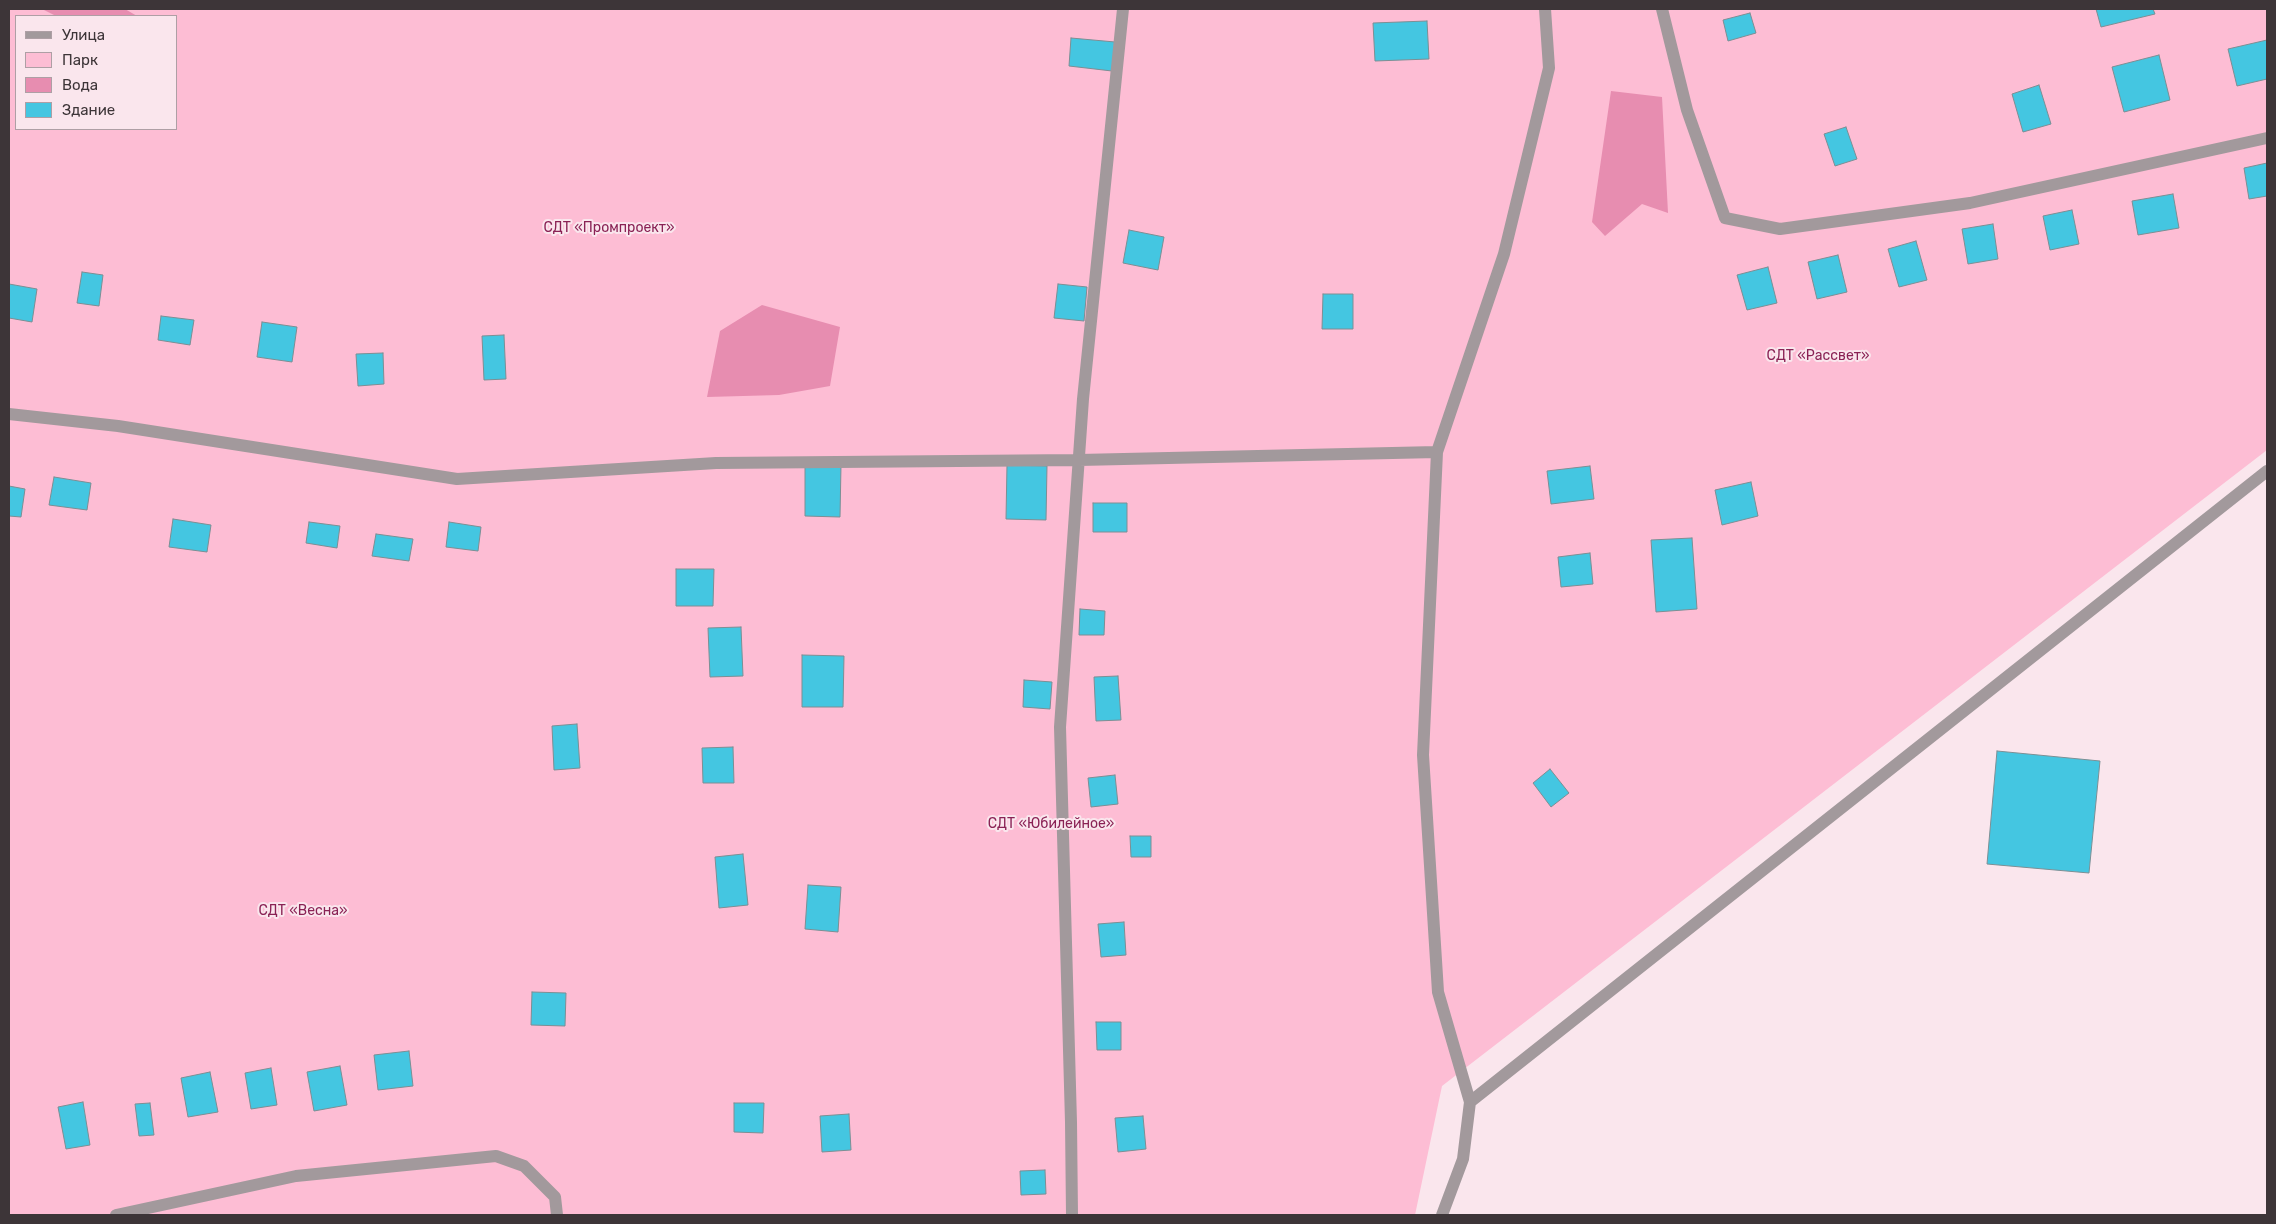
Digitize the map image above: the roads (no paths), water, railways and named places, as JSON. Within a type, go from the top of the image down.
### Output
[{"type":"lane","points":[[1072,1215],[1060,727],[1083,399],[1123,9]]},
{"type":"lane","points":[[1442,1215],[1463,1159],[1470,1102],[1438,992],[1423,755],[1437,452],[1504,254],[1549,68],[1545,9]]},
{"type":"lane","points":[[1662,9],[1688,110],[1725,218],[1780,228],[1970,203],[2267,138]]},
{"type":"lane","points":[[9,414],[118,426],[457,479],[716,463],[1079,460],[1437,452]]},
{"type":"lane","points":[[1470,1102],[2267,471]]},
{"type":"lane","points":[[116,1215],[296,1176],[496,1156],[524,1166],[556,1197],[557,1215]]},
{"type":"water","points":[[42,9],[125,9],[135,15],[54,15]]},
{"type":"water","points":[[1611,91],[1662,97],[1668,213],[1642,204],[1605,236],[1592,222]]},
{"type":"water","points":[[762,305],[840,327],[830,386],[779,395],[707,397],[720,331]]},
{"type":"park label","name":"СДТ «Промпроект»","points":[[609,228]]},
{"type":"park label","name":"СДТ «Рассвет»","points":[[1818,356]]},
{"type":"park label","name":"СДТ «Юбилейное»","points":[[1051,824]]},
{"type":"park label","name":"СДТ «Весна»","points":[[303,911]]}]
